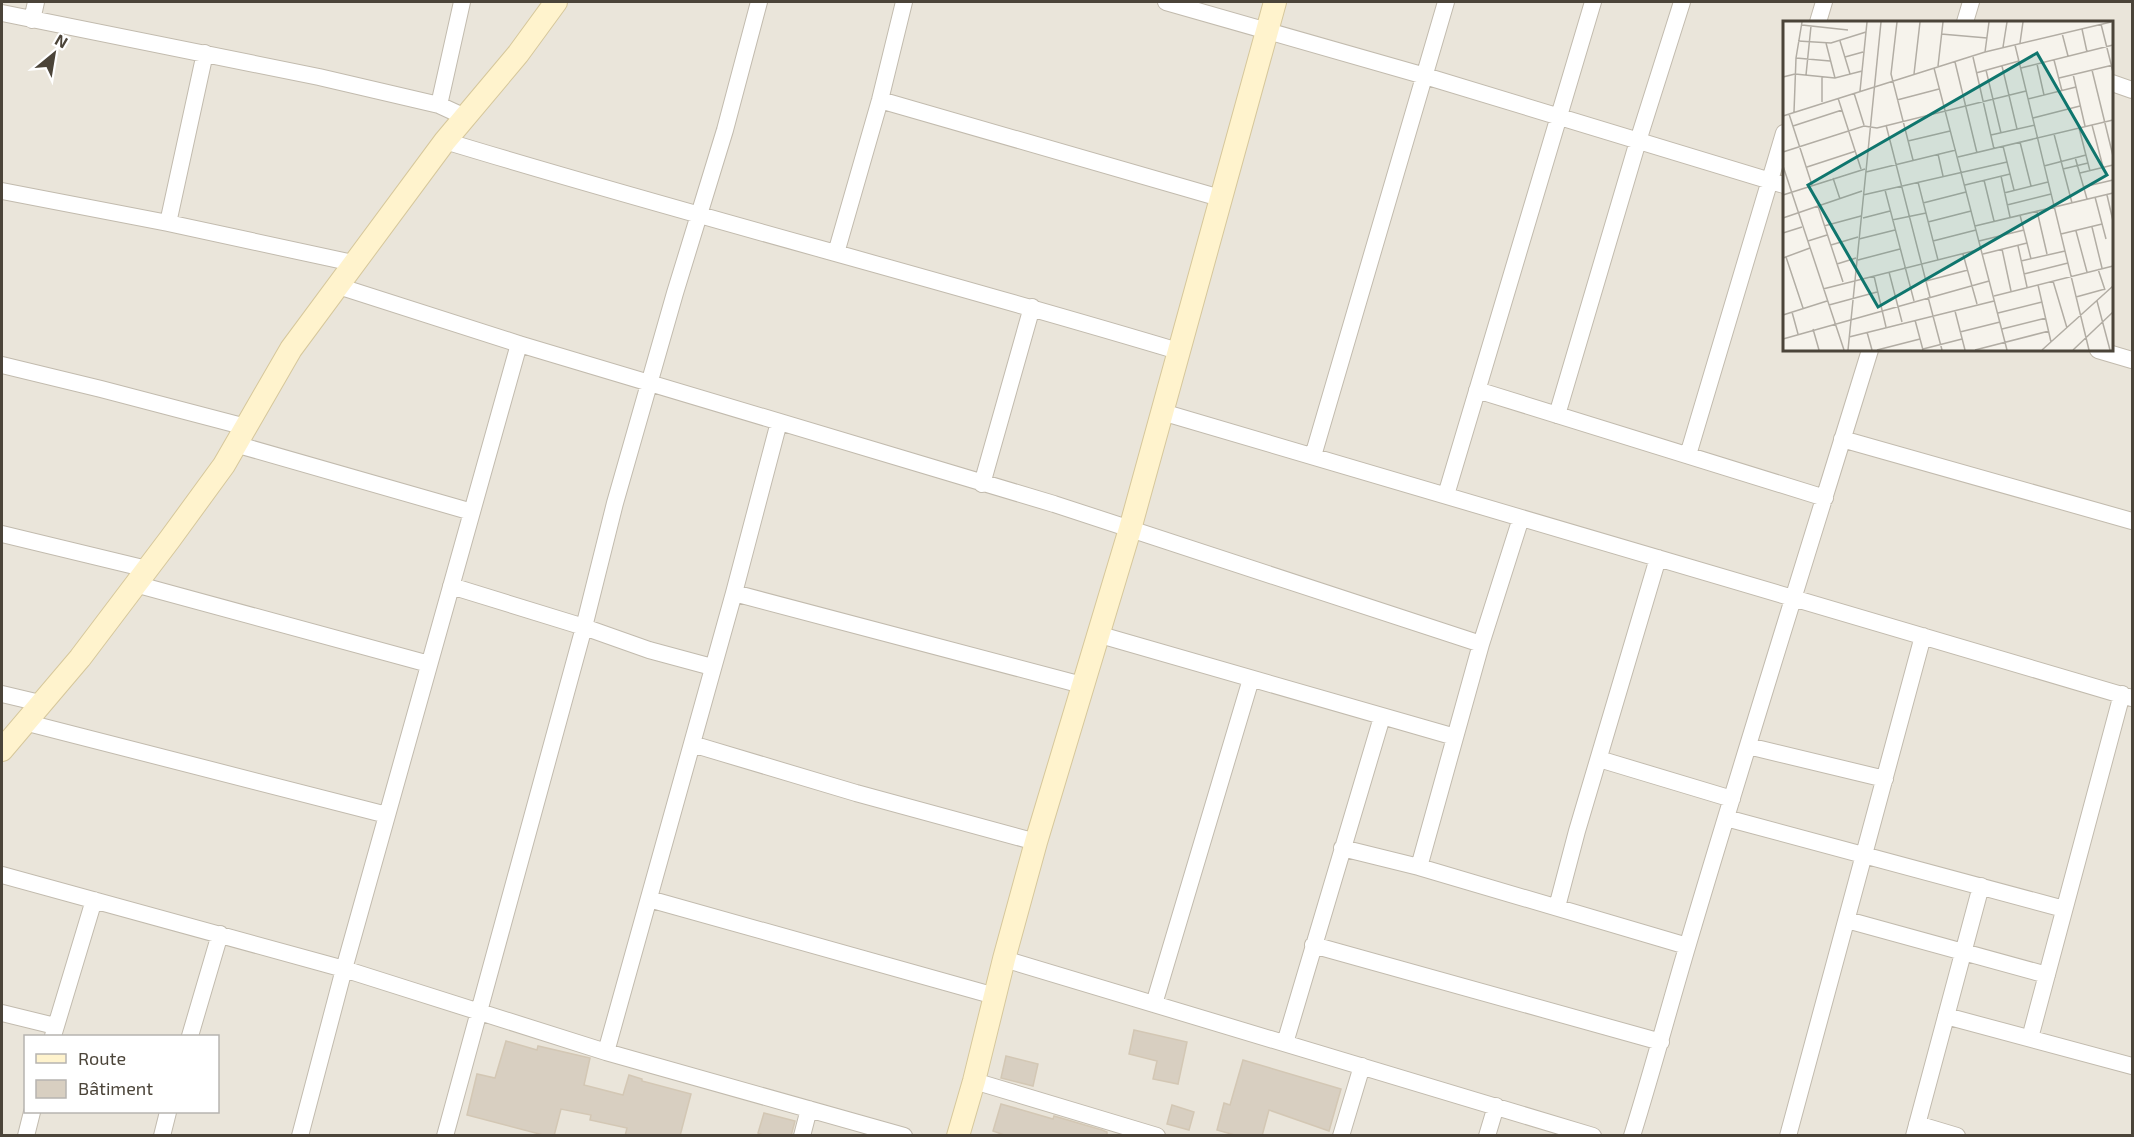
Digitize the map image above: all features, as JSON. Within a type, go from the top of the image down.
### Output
[{"type":"street","points":[[33,20],[36,2]]},
{"type":"street","points":[[439,105],[462,2]]},
{"type":"street","points":[[2,750],[80,658],[224,465],[291,349],[445,141],[518,54],[556,2]]},
{"type":"street","points":[[445,1136],[584,627],[615,503],[759,2]]},
{"type":"street","points":[[836,253],[880,100],[904,2]]},
{"type":"street","points":[[1166,2],[1425,76],[1777,183]]},
{"type":"street","points":[[958,1136],[1036,842],[1130,529],[1275,2]]},
{"type":"street","points":[[1312,456],[1446,2]]},
{"type":"street","points":[[1446,495],[1593,2]]},
{"type":"street","points":[[1557,415],[1638,141],[1682,2]]},
{"type":"street","points":[[1818,21],[1824,2]]},
{"type":"street","points":[[1965,21],[1971,2]]},
{"type":"street","points":[[2,13],[319,77],[439,105],[465,117]]},
{"type":"street","points":[[168,223],[205,53]]},
{"type":"street","points":[[2113,83],[2133,90]]},
{"type":"street","points":[[880,100],[1220,198]]},
{"type":"street","points":[[445,141],[699,215],[1032,307],[1178,351]]},
{"type":"street","points":[[1688,455],[1777,183],[1783,146]]},
{"type":"street","points":[[2,191],[168,223],[353,263]]},
{"type":"street","points":[[338,286],[519,344],[1130,529],[1481,644]]},
{"type":"street","points":[[982,484],[1032,307]]},
{"type":"street","points":[[300,1136],[344,969],[519,344]]},
{"type":"street","points":[[1632,1136],[1792,597],[1870,351]]},
{"type":"street","points":[[2102,351],[2133,360]]},
{"type":"street","points":[[2,366],[101,389],[472,512]]},
{"type":"street","points":[[1477,390],[1825,498]]},
{"type":"street","points":[[1162,412],[2127,696],[2064,909],[2030,1038]]},
{"type":"street","points":[[606,1052],[734,593],[779,422]]},
{"type":"street","points":[[1842,439],[2133,521]]},
{"type":"street","points":[[1419,867],[1481,644],[1521,518]]},
{"type":"street","points":[[2,534],[429,664]]},
{"type":"street","points":[[1557,907],[1658,558]]},
{"type":"street","points":[[451,586],[584,627],[649,650],[712,667]]},
{"type":"street","points":[[734,593],[1082,685]]},
{"type":"street","points":[[1097,634],[1455,737]]},
{"type":"street","points":[[1788,1136],[1923,636]]},
{"type":"street","points":[[1154,1004],[1251,680]]},
{"type":"street","points":[[2,694],[40,703]]},
{"type":"street","points":[[1285,1043],[1382,717]]},
{"type":"street","points":[[24,722],[387,815]]},
{"type":"street","points":[[692,744],[856,793],[1036,842]]},
{"type":"street","points":[[1748,746],[1885,780]]},
{"type":"street","points":[[1599,759],[1732,799]]},
{"type":"street","points":[[1726,818],[2064,909]]},
{"type":"street","points":[[1342,848],[1419,867],[1687,946]]},
{"type":"street","points":[[2,875],[344,969],[606,1052],[904,1136]]},
{"type":"street","points":[[1957,1136],[1915,1130],[1981,886]]},
{"type":"street","points":[[649,899],[995,996]]},
{"type":"street","points":[[2,1013],[54,1031],[94,900]]},
{"type":"street","points":[[1847,920],[2047,975]]},
{"type":"street","points":[[190,1035],[220,934]]},
{"type":"street","points":[[1313,945],[1661,1042]]},
{"type":"street","points":[[1004,959],[1593,1136]]},
{"type":"street","points":[[1946,1016],[2132,1065]]},
{"type":"street","points":[[1341,1136],[1362,1066]]},
{"type":"street","points":[[974,1081],[1157,1136]]},
{"type":"street","points":[[1487,1136],[1496,1106]]},
{"type":"street","points":[[802,1136],[809,1109]]},
{"type":"street","points":[[26,1136],[32,1113]]},
{"type":"street","points":[[162,1136],[168,1113]]},
{"type":"shaded area","points":[[2,2],[2132,2],[2132,1135],[2,1135]]},
{"type":"building","points":[[1134,1030],[1187,1042],[1178,1084],[1153,1079],[1157,1061],[1129,1054]]},
{"type":"building","points":[[506,1041],[537,1050],[538,1046],[590,1058],[584,1085],[623,1095],[629,1075],[642,1079],[642,1081],[691,1094],[680,1136],[625,1136],[627,1128],[590,1120],[591,1115],[561,1109],[554,1136],[467,1115],[477,1074],[495,1078]]},
{"type":"building","points":[[1006,1056],[1038,1064],[1033,1086],[1001,1078]]},
{"type":"building","points":[[1243,1060],[1341,1089],[1329,1131],[1269,1110],[1262,1136],[1238,1136],[1217,1130],[1224,1103],[1230,1105]]},
{"type":"building","points":[[1001,1104],[1102,1130],[1107,1132],[1107,1136],[1007,1136],[993,1131]]},
{"type":"building","points":[[1172,1105],[1194,1112],[1189,1130],[1167,1124]]},
{"type":"building","points":[[764,1113],[795,1121],[791,1136],[766,1136],[758,1133]]}]
